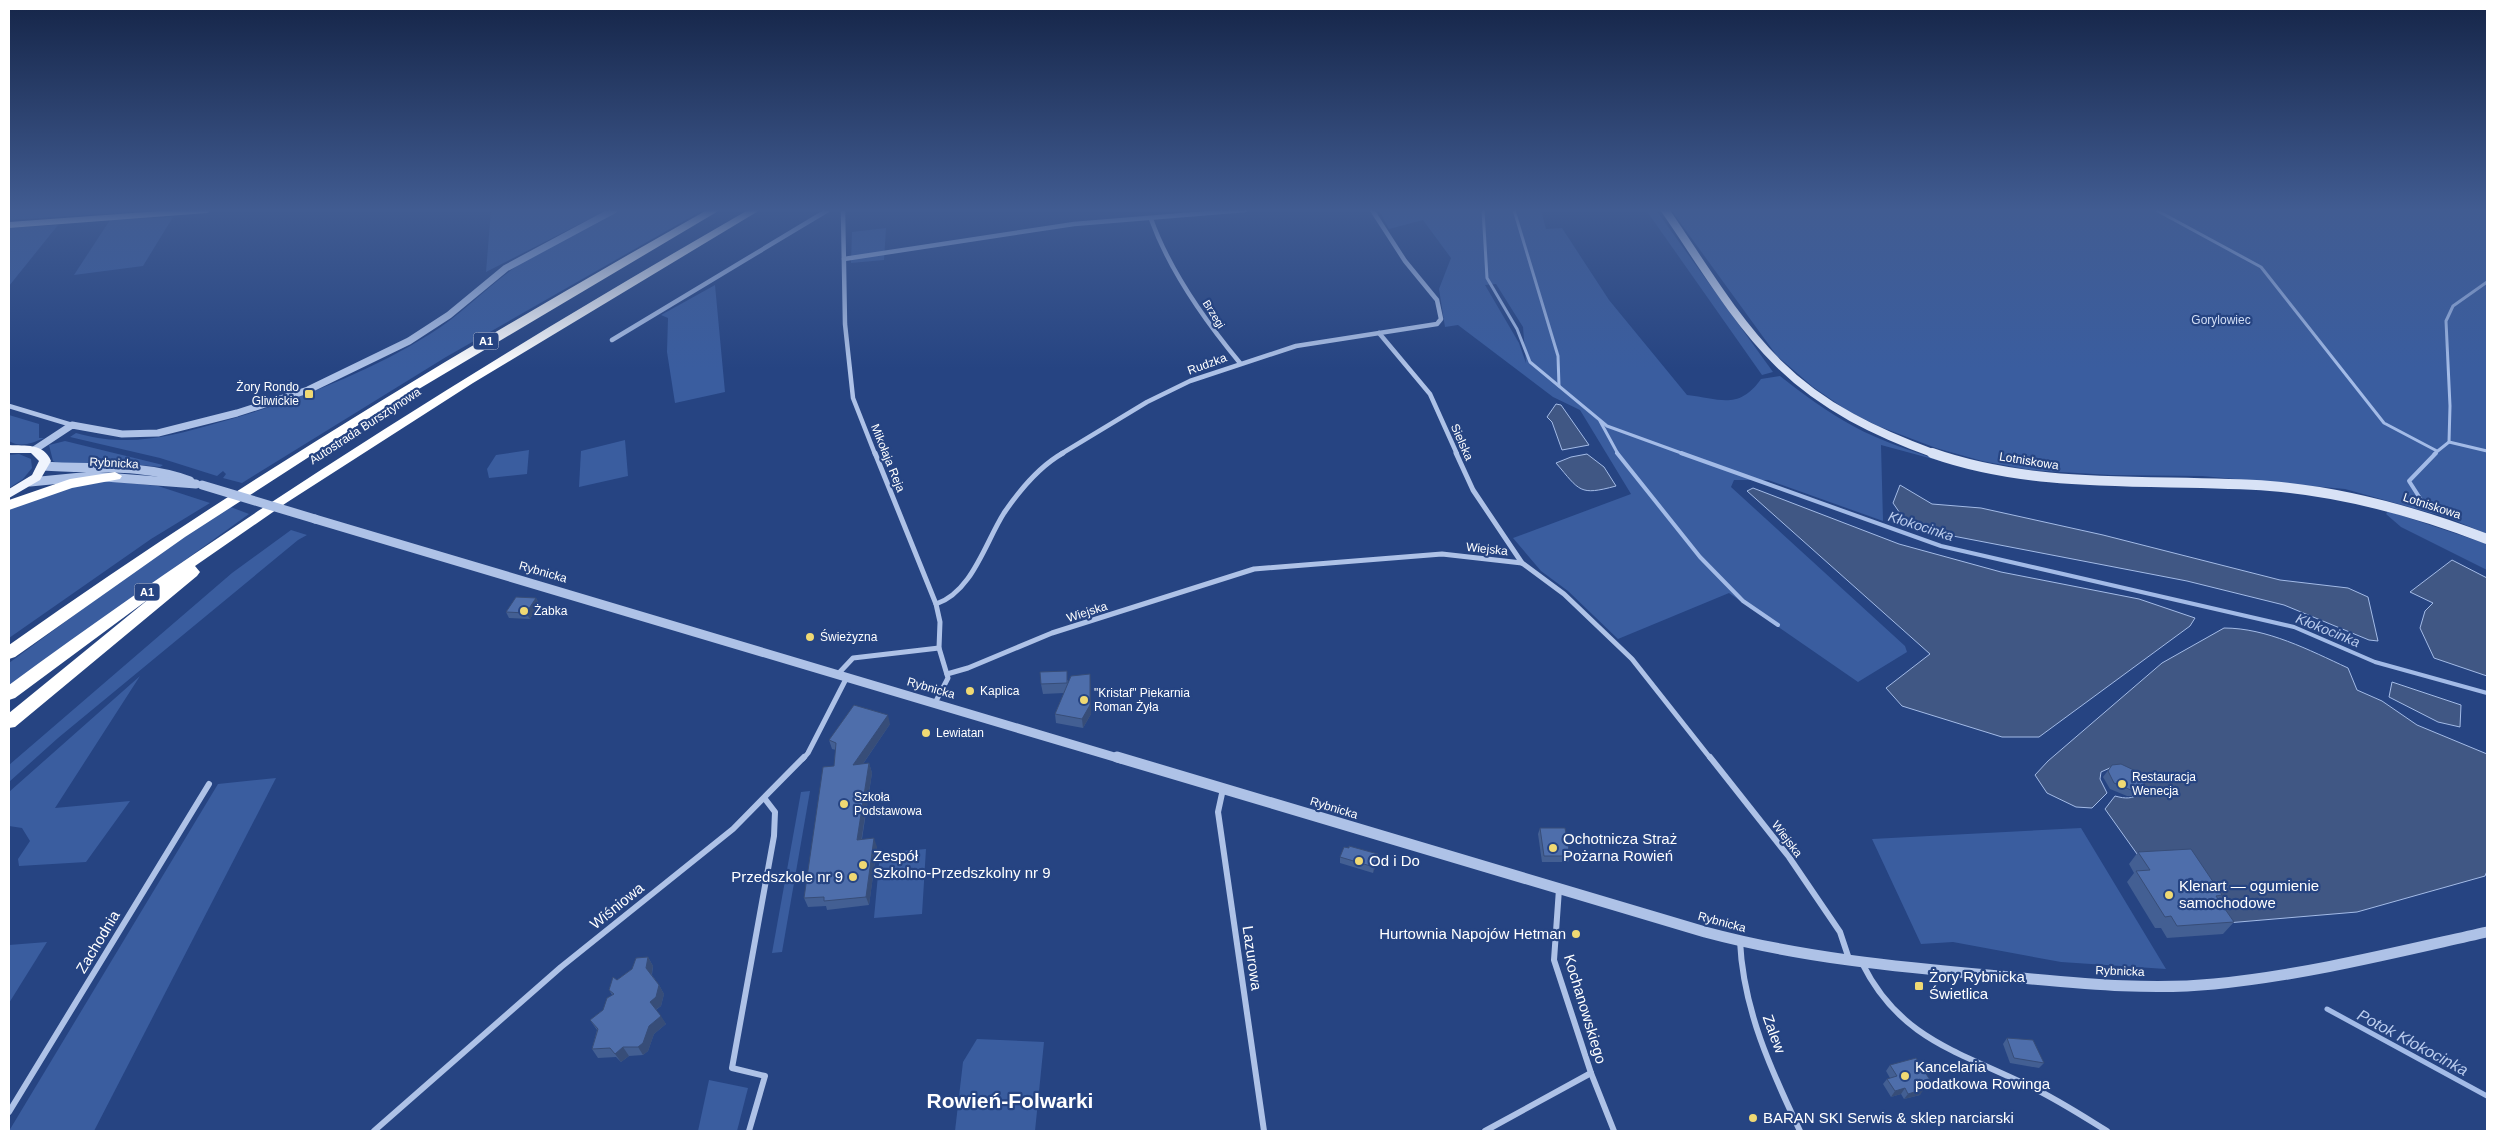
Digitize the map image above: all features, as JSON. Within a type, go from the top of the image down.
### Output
[{"type":"highway","name":"Autostrada Bursztynowa","points":[[9,654],[219,507],[334,433],[522,319],[621,263]]},
{"type":"highway","name":"Autostrada Bursztynowa","points":[[9,694],[165,580],[288,494],[487,367],[664,263]]},
{"type":"highway","points":[[9,506],[70,484],[115,476]]},
{"type":"highway","points":[[9,722],[288,494]]},
{"type":"main road","name":"Lotniskowa","points":[[1703,263],[1751,332],[1786,371],[1826,402],[1896,439],[1961,461],[2032,476],[2090,481],[2264,486],[2337,495],[2400,509],[2487,539]]},
{"type":"main road","points":[[9,449],[34,450],[44,456],[44,466],[30,482],[9,494]]},
{"type":"street","points":[[9,406],[72,425],[122,434],[158,433],[237,413],[302,392],[409,341],[448,315],[506,268],[515,263]]},
{"type":"street","points":[[612,340],[740,263]]},
{"type":"street","name":"Mikołaja Reja","points":[[844,263],[845,324],[853,398],[936,604],[940,622],[939,648],[947,674]]},
{"type":"street","name":"Brzegi","points":[[1173,263],[1219,338],[1240,363]]},
{"type":"street","name":"Rudzka","points":[[936,604],[951,598],[961,587],[1004,513],[1032,479],[1059,455],[1147,402],[1190,381],[1240,363],[1309,343],[1434,325],[1441,318],[1437,300],[1407,263]]},
{"type":"street","name":"Sielska","points":[[1379,333],[1430,394],[1473,490],[1522,563]]},
{"type":"street","points":[[34,450],[72,425]]},
{"type":"street","name":"Rybnicka","points":[[44,466],[58,468],[103,466],[148,468],[172,472],[199,484],[315,519],[1559,890],[1740,941],[1850,962],[2088,984],[2196,985],[2284,973],[2487,932]]},
{"type":"street","name":"Rybnicka","points":[[30,482],[50,477],[94,474],[199,484]]},
{"type":"street","name":"Wiejska","points":[[947,674],[968,668],[1052,633],[1254,569],[1442,554],[1522,563],[1564,594],[1632,659],[1789,857],[1840,932],[1850,962]]},
{"type":"street","name":"Wiśniowa","points":[[374,1131],[562,967],[733,828],[765,799],[808,752],[840,687],[842,676],[853,658],[939,648]]},
{"type":"street","points":[[935,703],[946,683],[947,674]]},
{"type":"street","name":"Zachodnia","points":[[9,1112],[209,784]]},
{"type":"street","name":"Lazurowa","points":[[1224,789],[1218,812],[1264,1131]]},
{"type":"street","points":[[749,1131],[765,1076],[732,1068],[774,836],[775,812],[765,799]]},
{"type":"street","name":"Kochanowskiego","points":[[1559,890],[1554,960],[1591,1073],[1614,1131]]},
{"type":"street","name":"Zalew","points":[[1740,941],[1740,956],[1755,1028],[1800,1131]]},
{"type":"street","points":[[1862,963],[1867,978],[1904,1023],[1936,1043],[2030,1086],[2107,1131]]},
{"type":"street","points":[[1484,1131],[1591,1073]]},
{"type":"green space","points":[[9,263],[27,263],[9,286]]},
{"type":"green space","points":[[82,263],[145,263],[143,266],[74,275]]},
{"type":"green space","points":[[487,263],[503,263],[486,272]]},
{"type":"green space","points":[[521,263],[610,263],[446,357],[242,483],[223,478],[226,474],[223,471],[217,476],[160,458],[70,437],[76,433],[115,440],[146,439],[194,430],[273,406],[353,375],[405,349],[451,319]]},
{"type":"green space","points":[[1449,263],[1585,263],[1609,300],[1687,395],[1720,400],[1737,399],[1753,389],[1761,379],[1780,376],[1834,415],[1864,432],[1886,442],[1944,462],[1881,445],[1883,521],[1768,480],[1734,480],[1731,487],[1905,646],[1907,652],[1858,682],[1729,593],[1618,639],[1568,591],[1541,571],[1513,538],[1631,494],[1580,410],[1553,397],[1458,325],[1445,327],[1439,289]],"holes":[[[1496,284],[1523,327],[1526,363],[1519,343],[1485,285]]]},
{"type":"green space","points":[[1683,263],[1694,263],[1773,372],[1762,375]]},
{"type":"green space","name":"Gorylowiec","points":[[1710,263],[2487,263],[2487,534],[2449,518],[2345,489],[2202,476],[2110,475],[2030,470],[1982,461],[1936,448],[1878,426],[1848,411],[1813,387],[1777,356]]},
{"type":"green space","points":[[715,285],[725,392],[675,403],[667,352],[668,318],[661,315]]},
{"type":"green space","points":[[9,415],[39,424],[39,438],[44,438],[22,444],[9,441]]},
{"type":"green space","points":[[625,440],[628,476],[579,487],[581,451]]},
{"type":"green space","points":[[65,441],[163,465],[160,467],[122,463],[57,463],[53,461],[49,445]]},
{"type":"green space","points":[[529,450],[527,474],[489,478],[487,469],[496,455]]},
{"type":"green space","points":[[19,454],[31,459],[32,468],[23,479],[9,488],[9,455]]},
{"type":"green space","points":[[108,481],[158,486],[210,503],[151,539],[9,638],[9,509],[68,488]]},
{"type":"green space","points":[[228,506],[249,514],[9,687],[9,663]]},
{"type":"green space","points":[[2388,511],[2487,544],[2487,570],[2401,527],[2386,514]]},
{"type":"green space","points":[[291,530],[307,535],[298,540],[58,738],[9,782],[9,765],[232,573]]},
{"type":"green space","points":[[140,676],[55,808],[130,801],[86,862],[19,866],[18,859],[30,841],[22,828],[9,826],[9,792]]},
{"type":"green space","points":[[276,778],[94,1131],[9,1131],[218,784]]},
{"type":"green space","points":[[810,791],[782,952],[772,953],[801,792]]},
{"type":"green space","points":[[2081,828],[2166,969],[2061,962],[1953,942],[1921,944],[1872,839]]},
{"type":"green space","points":[[926,849],[922,914],[874,918],[880,853]]},
{"type":"green space","points":[[47,942],[9,1003],[9,945]]},
{"type":"green space","points":[[977,1039],[1044,1042],[1035,1131],[955,1131],[963,1062]]},
{"type":"green space","points":[[709,1080],[748,1088],[737,1131],[698,1131]]},
{"type":"shaded area","points":[[1556,404],[1561,405],[1589,445],[1562,450],[1552,422],[1547,417]]},
{"type":"shaded area","points":[[1587,454],[1604,467],[1616,486],[1594,491],[1581,489],[1570,480],[1556,463],[1571,457]]},
{"type":"shaded area","points":[[1900,485],[1932,504],[1981,508],[2103,535],[2280,580],[2348,588],[2368,597],[2378,641],[2369,640],[2284,605],[2187,581],[1953,536],[1904,519],[1893,503]]},
{"type":"shaded area","points":[[1753,488],[1899,544],[2001,572],[2139,599],[2195,618],[2190,626],[2039,737],[2002,737],[1902,706],[1886,688],[1930,654],[1747,491]]},
{"type":"shaded area","points":[[2452,560],[2487,578],[2487,676],[2434,658],[2420,628],[2425,611],[2433,603],[2410,592]]},
{"type":"shaded area","points":[[2224,628],[2240,629],[2272,636],[2303,647],[2348,668],[2357,690],[2382,701],[2417,725],[2487,754],[2487,871],[2485,876],[2357,912],[2227,923],[2142,861],[2105,809],[2115,796],[2126,798],[2135,796],[2141,793],[2142,786],[2112,767],[2101,772],[2100,779],[2107,793],[2092,808],[2076,807],[2047,793],[2035,775],[2048,761],[2162,663]]},
{"type":"shaded area","points":[[2392,682],[2461,705],[2460,727],[2438,722],[2389,697]]},
{"type":"building","points":[[516,597],[536,598],[526,613],[506,612]]},
{"type":"building","points":[[1067,671],[1067,683],[1041,684],[1040,672]]},
{"type":"building","points":[[1090,674],[1090,705],[1082,719],[1055,714],[1071,676]]},
{"type":"building","name":"Szkoła Podstawowa","points":[[854,705],[888,715],[853,765],[869,763],[857,840],[874,838],[866,897],[824,901],[824,897],[804,898],[823,767],[834,766],[836,743],[829,740]]},
{"type":"building","points":[[2121,764],[2138,772],[2144,781],[2144,785],[2137,790],[2131,790],[2114,783],[2108,771],[2112,765]]},
{"type":"building","name":"Ochotnicza Straż Pożarna Rowień","points":[[1540,828],[1565,828],[1570,856],[1544,856]]},
{"type":"building","points":[[1349,846],[1378,854],[1374,867],[1340,857],[1344,847],[1349,848]]},
{"type":"building","name":"Klenart — ogumienie samochodowe","points":[[2191,849],[2222,895],[2216,896],[2234,922],[2177,926],[2171,916],[2165,917],[2136,871],[2150,870],[2138,852]]},
{"type":"building","points":[[648,957],[646,968],[659,985],[656,997],[650,1002],[661,1016],[649,1026],[643,1043],[638,1047],[623,1047],[615,1054],[610,1048],[592,1049],[598,1029],[590,1020],[603,1010],[607,998],[614,994],[609,990],[613,977],[617,980],[632,969],[636,958]]},
{"type":"building","points":[[2007,1038],[2033,1040],[2044,1063],[2014,1058]]},
{"type":"building","name":"Kancelaria podatkowa Rowinga","points":[[1916,1058],[1930,1080],[1920,1084],[1924,1089],[1908,1094],[1905,1088],[1895,1091],[1887,1079],[1897,1076],[1890,1065]]},
{"type":"waterway","name":"Kłokocinka","points":[[1486,263],[1487,278],[1517,329],[1530,362],[1607,426],[1684,454]]},
{"type":"waterway","points":[[1530,263],[1558,356],[1559,386]]},
{"type":"waterway","points":[[2254,263],[2261,267],[2384,423],[2437,451]]},
{"type":"waterway","points":[[2449,442],[2450,406],[2446,321],[2453,306],[2487,282]]},
{"type":"waterway","points":[[1600,421],[1618,454]]},
{"type":"waterway","points":[[2434,454],[2449,442]]},
{"type":"waterway","points":[[2449,442],[2487,451]]},
{"type":"waterway","points":[[1617,453],[1700,557],[1743,601],[1778,625]]},
{"type":"waterway","name":"Kłokocinka","points":[[1681,453],[1941,546],[2294,627],[2375,662],[2487,693]]},
{"type":"waterway","points":[[2423,503],[2409,481],[2436,453]]},
{"type":"waterway","name":"Potok Kłokocinka","points":[[2327,1009],[2487,1096]]},
{"type":"place","name":"Żory Rondo Gliwickie","points":[[309,394]]},
{"type":"place","name":"Żabka","points":[[524,611]]},
{"type":"place","name":"Świeżyzna","points":[[810,637]]},
{"type":"place","name":"Kaplica","points":[[970,691]]},
{"type":"place","name":"\"Kristaf\" Piekarnia Roman Żyła","points":[[1084,700]]},
{"type":"place","name":"Lewiatan","points":[[926,733]]},
{"type":"place","name":"Restauracja Wenecja","points":[[2122,784]]},
{"type":"place","name":"Szkoła Podstawowa","points":[[844,804]]},
{"type":"place","name":"Ochotnicza Straż Pożarna Rowień","points":[[1553,848]]},
{"type":"place","name":"Od i Do","points":[[1359,861]]},
{"type":"place","name":"Zespół Szkolno-Przedszkolny nr 9","points":[[863,865]]},
{"type":"place","name":"Przedszkole nr 9","points":[[853,877]]},
{"type":"place","name":"Klenart — ogumienie samochodowe","points":[[2169,895]]},
{"type":"place","name":"Hurtownia Napojów Hetman","points":[[1576,934]]},
{"type":"place","name":"Żory Rybnicka Świetlica","points":[[1919,986]]},
{"type":"place","name":"Kancelaria podatkowa Rowinga","points":[[1905,1076]]},
{"type":"place","name":"BARAN SKI Serwis & sklep narciarski","points":[[1753,1118]]},
{"type":"district","name":"Rowień-Folwarki","points":[[1010,1101]]}]
